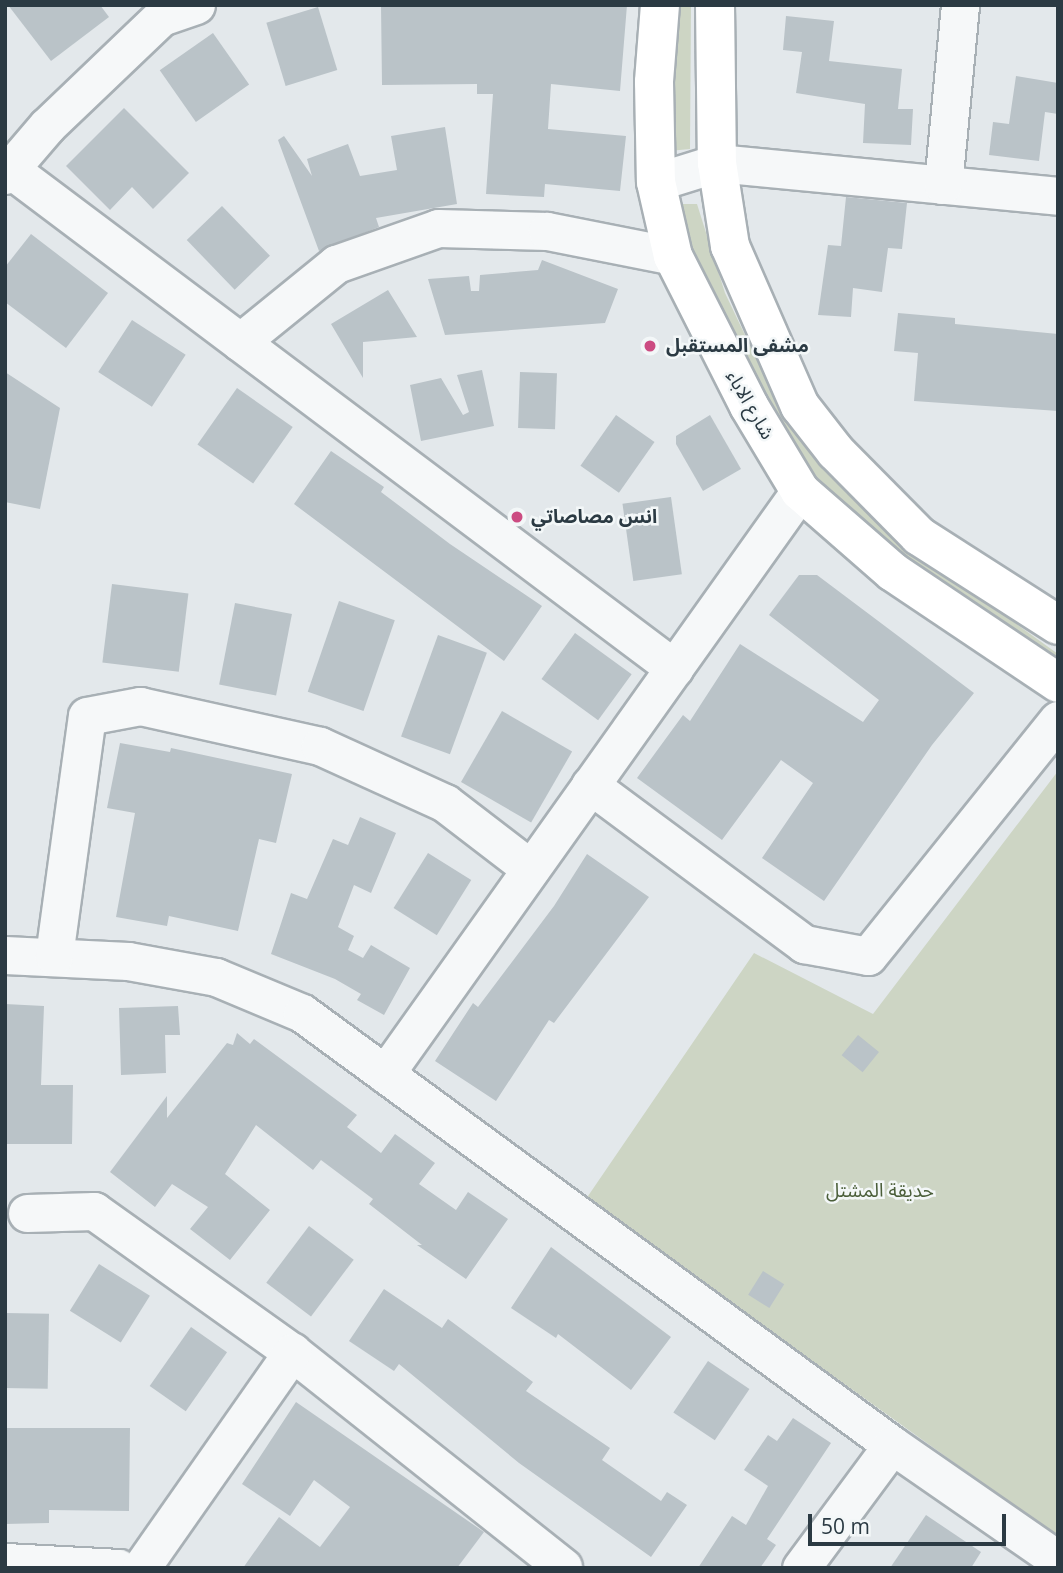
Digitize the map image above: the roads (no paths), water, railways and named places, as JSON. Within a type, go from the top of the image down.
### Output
[{"type":"main road","name":"شارع الاباء","points":[[660,5],[654,82],[656,182],[673,256],[697,310],[800,491],[893,572],[1058,683]]},
{"type":"main road","points":[[715,5],[717,163],[730,246],[800,406],[836,452],[919,536],[1058,625]]},
{"type":"street","points":[[196,5],[161,17],[47,126],[7,172],[240,342],[674,668]]},
{"type":"street","points":[[943,185],[960,5]]},
{"type":"street","points":[[656,182],[717,163],[1058,196]]},
{"type":"street","points":[[240,342],[336,264],[438,228],[547,230],[673,256]]},
{"type":"street","points":[[385,1074],[800,491]]},
{"type":"street","points":[[54,956],[87,716],[140,706],[320,746],[445,803],[531,869]]},
{"type":"street","points":[[590,785],[804,944],[868,956],[1058,720]]},
{"type":"street","points":[[5,956],[128,961],[216,977],[302,1013],[892,1445],[1058,1560]]},
{"type":"street","points":[[27,1213],[94,1211],[292,1352],[563,1567]]},
{"type":"street","points":[[141,1568],[292,1352]]},
{"type":"street","points":[[801,1568],[892,1445]]},
{"type":"street","points":[[5,1562],[118,1568]]},
{"type":"place","name":"مشفى المستقبل","points":[[650,346]]},
{"type":"place","name":"انس مصاصاتي","points":[[517,517]]},
{"type":"park label","name":"حديقة المشتل","points":[[880,1191]]}]
